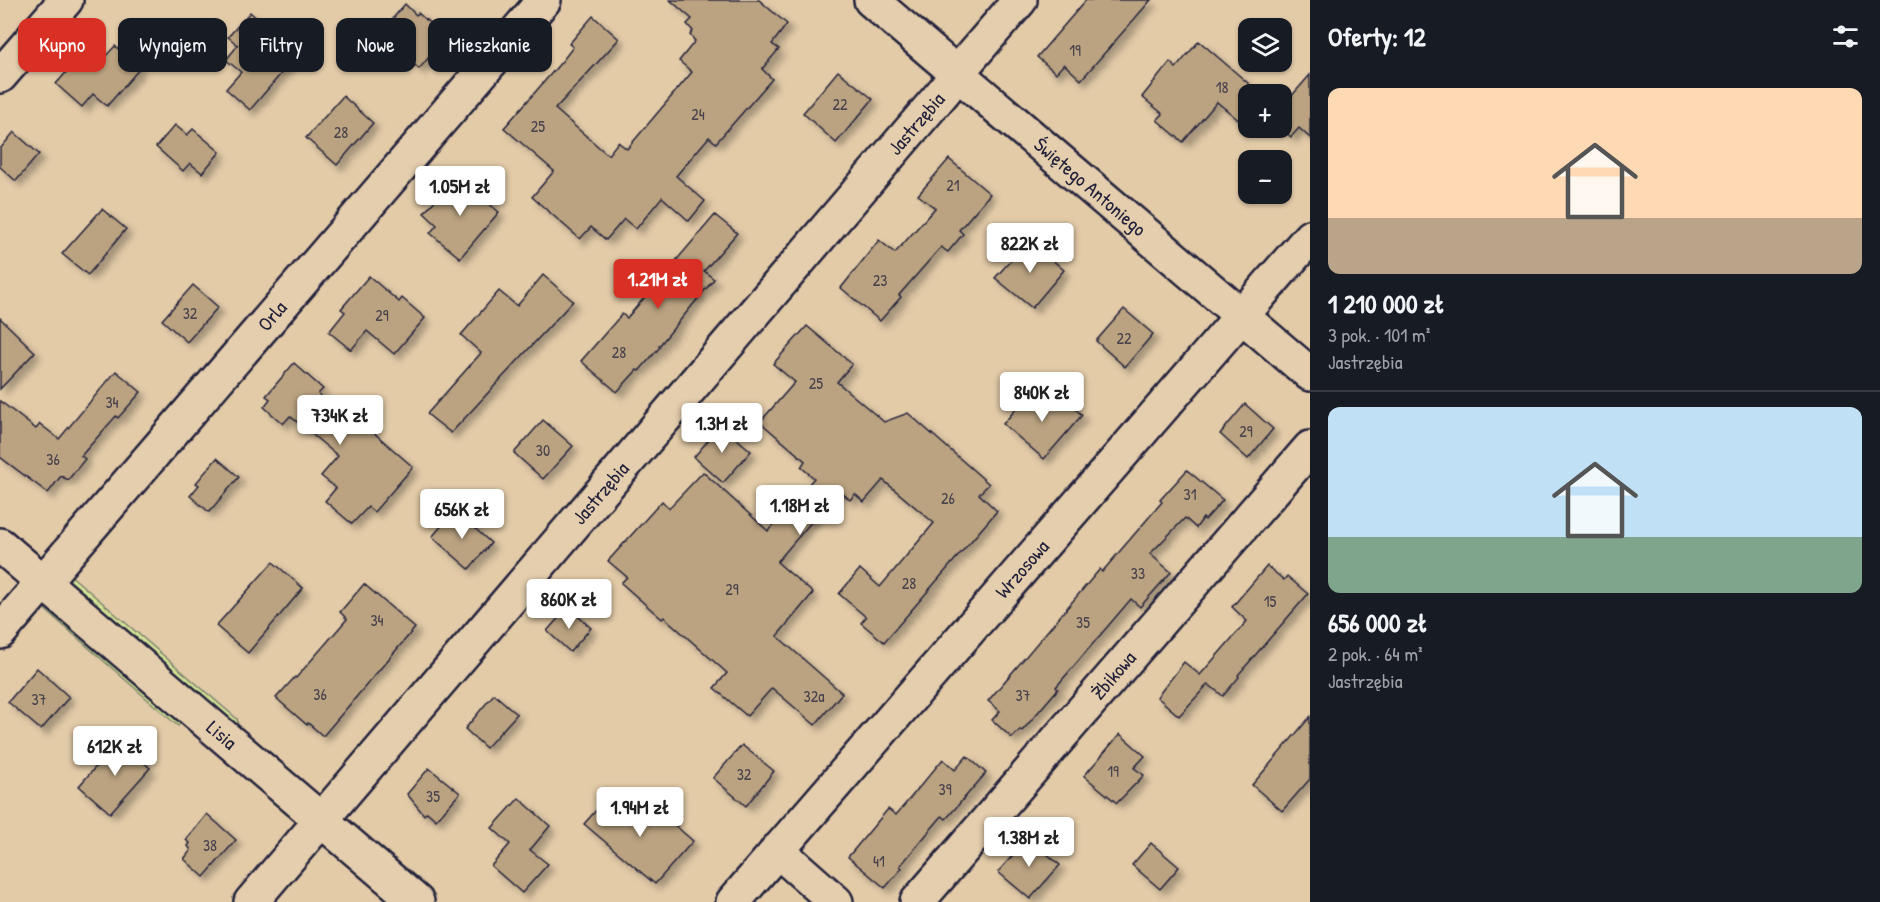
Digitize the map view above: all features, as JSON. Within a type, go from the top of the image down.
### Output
[{"type":"street","points":[[0,76],[66,0]]},
{"type":"street","name":"Orla","points":[[0,632],[544,0]]},
{"type":"street","name":"Świętego Antoniego","points":[[871,0],[1310,374]]},
{"type":"street","name":"Jastrzębia","points":[[251,902],[1020,0]]},
{"type":"street","name":"Wrzosowa","points":[[733,902],[1310,237]]},
{"type":"street","name":"Żbikowa","points":[[917,902],[1310,448]]},
{"type":"street","name":"Lisia","points":[[0,545],[417,902]]},
{"type":"street","points":[[777,850],[836,902]]},
{"type":"green space","points":[[69,574],[237,719],[235,727],[68,582]]},
{"type":"green space","points":[[45,604],[181,718],[178,726],[41,606]]},
{"type":"building","points":[[670,0],[759,0],[787,24],[772,44],[779,49],[762,69],[772,79],[716,143],[709,137],[676,176],[705,201],[689,221],[662,197],[636,229],[624,219],[606,240],[591,227],[580,239],[532,197],[554,171],[504,128],[563,60],[573,47],[569,44],[593,16],[619,39],[555,109],[608,155],[618,142],[627,149],[692,72],[679,61],[695,41],[690,35],[693,31],[687,24],[692,19]]},
{"type":"building","points":[[1086,0],[1151,0],[1081,80],[1064,64],[1056,73],[1037,57]]},
{"type":"building","points":[[405,4],[416,15],[418,13],[428,22],[428,58],[419,69],[416,66],[416,18],[393,18]]},
{"type":"building","points":[[250,12],[257,18],[245,18]]},
{"type":"building","points":[[239,24],[239,70],[227,61],[238,45],[228,37]]},
{"type":"building","points":[[1199,41],[1248,83],[1238,84],[1238,120],[1217,102],[1183,142],[1157,120],[1163,114],[1142,97],[1170,62],[1176,68]]},
{"type":"building","points":[[115,46],[118,49],[118,72],[137,72],[107,106],[93,94],[82,107],[56,84],[66,72],[106,72],[106,56]]},
{"type":"building","points":[[838,71],[873,99],[836,143],[803,113]]},
{"type":"building","points":[[241,72],[282,72],[250,110],[226,89]]},
{"type":"building","points":[[1310,75],[1310,138],[1299,128],[1292,136],[1292,95]]},
{"type":"building","points":[[343,96],[373,123],[337,165],[306,138]]},
{"type":"building","points":[[175,125],[187,135],[193,129],[220,152],[202,173],[190,163],[183,171],[156,147]]},
{"type":"building","points":[[14,132],[39,154],[16,181],[0,167],[0,149]]},
{"type":"building","points":[[949,159],[990,194],[959,230],[963,234],[948,252],[941,247],[899,295],[901,297],[880,321],[841,288],[879,240],[895,253],[935,208],[918,195]]},
{"type":"building","points":[[456,176],[499,212],[460,258],[430,233],[437,225],[424,213]]},
{"type":"building","points":[[102,209],[126,229],[88,275],[62,254]]},
{"type":"building","points":[[715,215],[737,233],[704,271],[714,279],[660,347],[617,392],[581,361],[622,314],[627,318]]},
{"type":"building","points":[[1029,240],[1064,270],[1032,308],[995,278]]},
{"type":"building","points":[[543,275],[573,301],[451,433],[427,414],[481,353],[461,335],[499,291],[517,306]]},
{"type":"building","points":[[369,276],[399,302],[402,298],[425,318],[394,354],[367,331],[351,350],[329,332],[345,312],[341,309]]},
{"type":"building","points":[[193,285],[218,307],[187,342],[162,320]]},
{"type":"building","points":[[1124,309],[1153,334],[1125,367],[1096,341]]},
{"type":"building","points":[[0,318],[35,352],[0,389]]},
{"type":"building","points":[[807,326],[852,364],[837,382],[884,422],[908,413],[989,484],[979,494],[997,511],[884,642],[861,623],[866,617],[839,594],[860,569],[880,587],[934,523],[883,480],[864,502],[855,494],[850,500],[839,490],[794,542],[777,562],[813,593],[777,636],[842,693],[815,725],[772,688],[747,716],[714,688],[727,673],[664,617],[662,619],[621,583],[627,577],[608,561],[662,501],[669,508],[703,472],[768,531],[814,478],[801,467],[805,461],[760,422],[795,382],[773,364]]},
{"type":"building","points":[[294,363],[323,389],[318,394],[360,430],[365,425],[413,467],[374,512],[368,507],[352,524],[325,501],[336,488],[321,476],[338,456],[290,416],[283,424],[264,407],[270,399],[266,396]]},
{"type":"building","points":[[116,371],[141,392],[118,418],[116,416],[81,456],[85,459],[68,480],[61,476],[48,493],[0,457],[0,401],[36,429],[40,424],[59,439]]},
{"type":"building","points":[[1029,394],[1048,409],[1060,395],[1082,415],[1044,459],[1003,424]]},
{"type":"building","points":[[1245,404],[1273,429],[1248,459],[1220,434]]},
{"type":"building","points":[[543,420],[573,446],[543,479],[514,453]]},
{"type":"building","points":[[721,425],[751,451],[723,483],[694,457]]},
{"type":"building","points":[[217,458],[239,477],[209,512],[190,496],[199,485],[196,483]]},
{"type":"building","points":[[1187,470],[1223,500],[1205,520],[1203,518],[1196,528],[1185,518],[1150,554],[1171,572],[1140,607],[1131,599],[1056,687],[1058,689],[1022,731],[1020,730],[1012,738],[992,720],[1000,711],[988,701],[1100,569],[1102,572]]},
{"type":"building","points":[[455,510],[491,543],[469,569],[432,537]]},
{"type":"building","points":[[273,562],[303,588],[248,653],[216,626]]},
{"type":"building","points":[[1267,566],[1284,580],[1287,576],[1308,594],[1238,675],[1239,677],[1223,696],[1208,684],[1179,716],[1157,697],[1184,662],[1200,675],[1247,621],[1232,607]]},
{"type":"building","points":[[364,584],[415,628],[323,736],[276,698],[347,619],[340,612]]},
{"type":"building","points":[[568,607],[591,628],[570,652],[547,631]]},
{"type":"building","points":[[37,668],[69,697],[41,730],[8,702]]},
{"type":"building","points":[[494,694],[517,714],[486,748],[465,729]]},
{"type":"building","points":[[1310,717],[1310,779],[1282,811],[1252,785]]},
{"type":"building","points":[[1120,734],[1145,756],[1134,768],[1144,775],[1117,803],[1084,776]]},
{"type":"building","points":[[119,740],[150,768],[110,813],[79,786]]},
{"type":"building","points":[[742,745],[774,771],[746,806],[713,778]]},
{"type":"building","points":[[967,756],[986,773],[946,819],[942,816],[900,866],[902,868],[885,888],[848,857],[888,809],[896,815],[943,759],[955,770]]},
{"type":"building","points":[[429,768],[460,793],[436,820],[427,812],[424,815],[407,794]]},
{"type":"building","points":[[519,798],[550,826],[530,850],[548,864],[522,893],[491,866],[510,844],[492,828]]},
{"type":"building","points":[[607,798],[633,819],[648,802],[693,841],[655,884],[584,824]]},
{"type":"building","points":[[207,814],[236,840],[204,877],[184,859],[191,850],[188,846],[190,843],[186,840]]},
{"type":"building","points":[[1028,838],[1060,865],[1030,899],[998,872]]},
{"type":"building","points":[[1151,843],[1179,867],[1160,889],[1132,865]]}]
